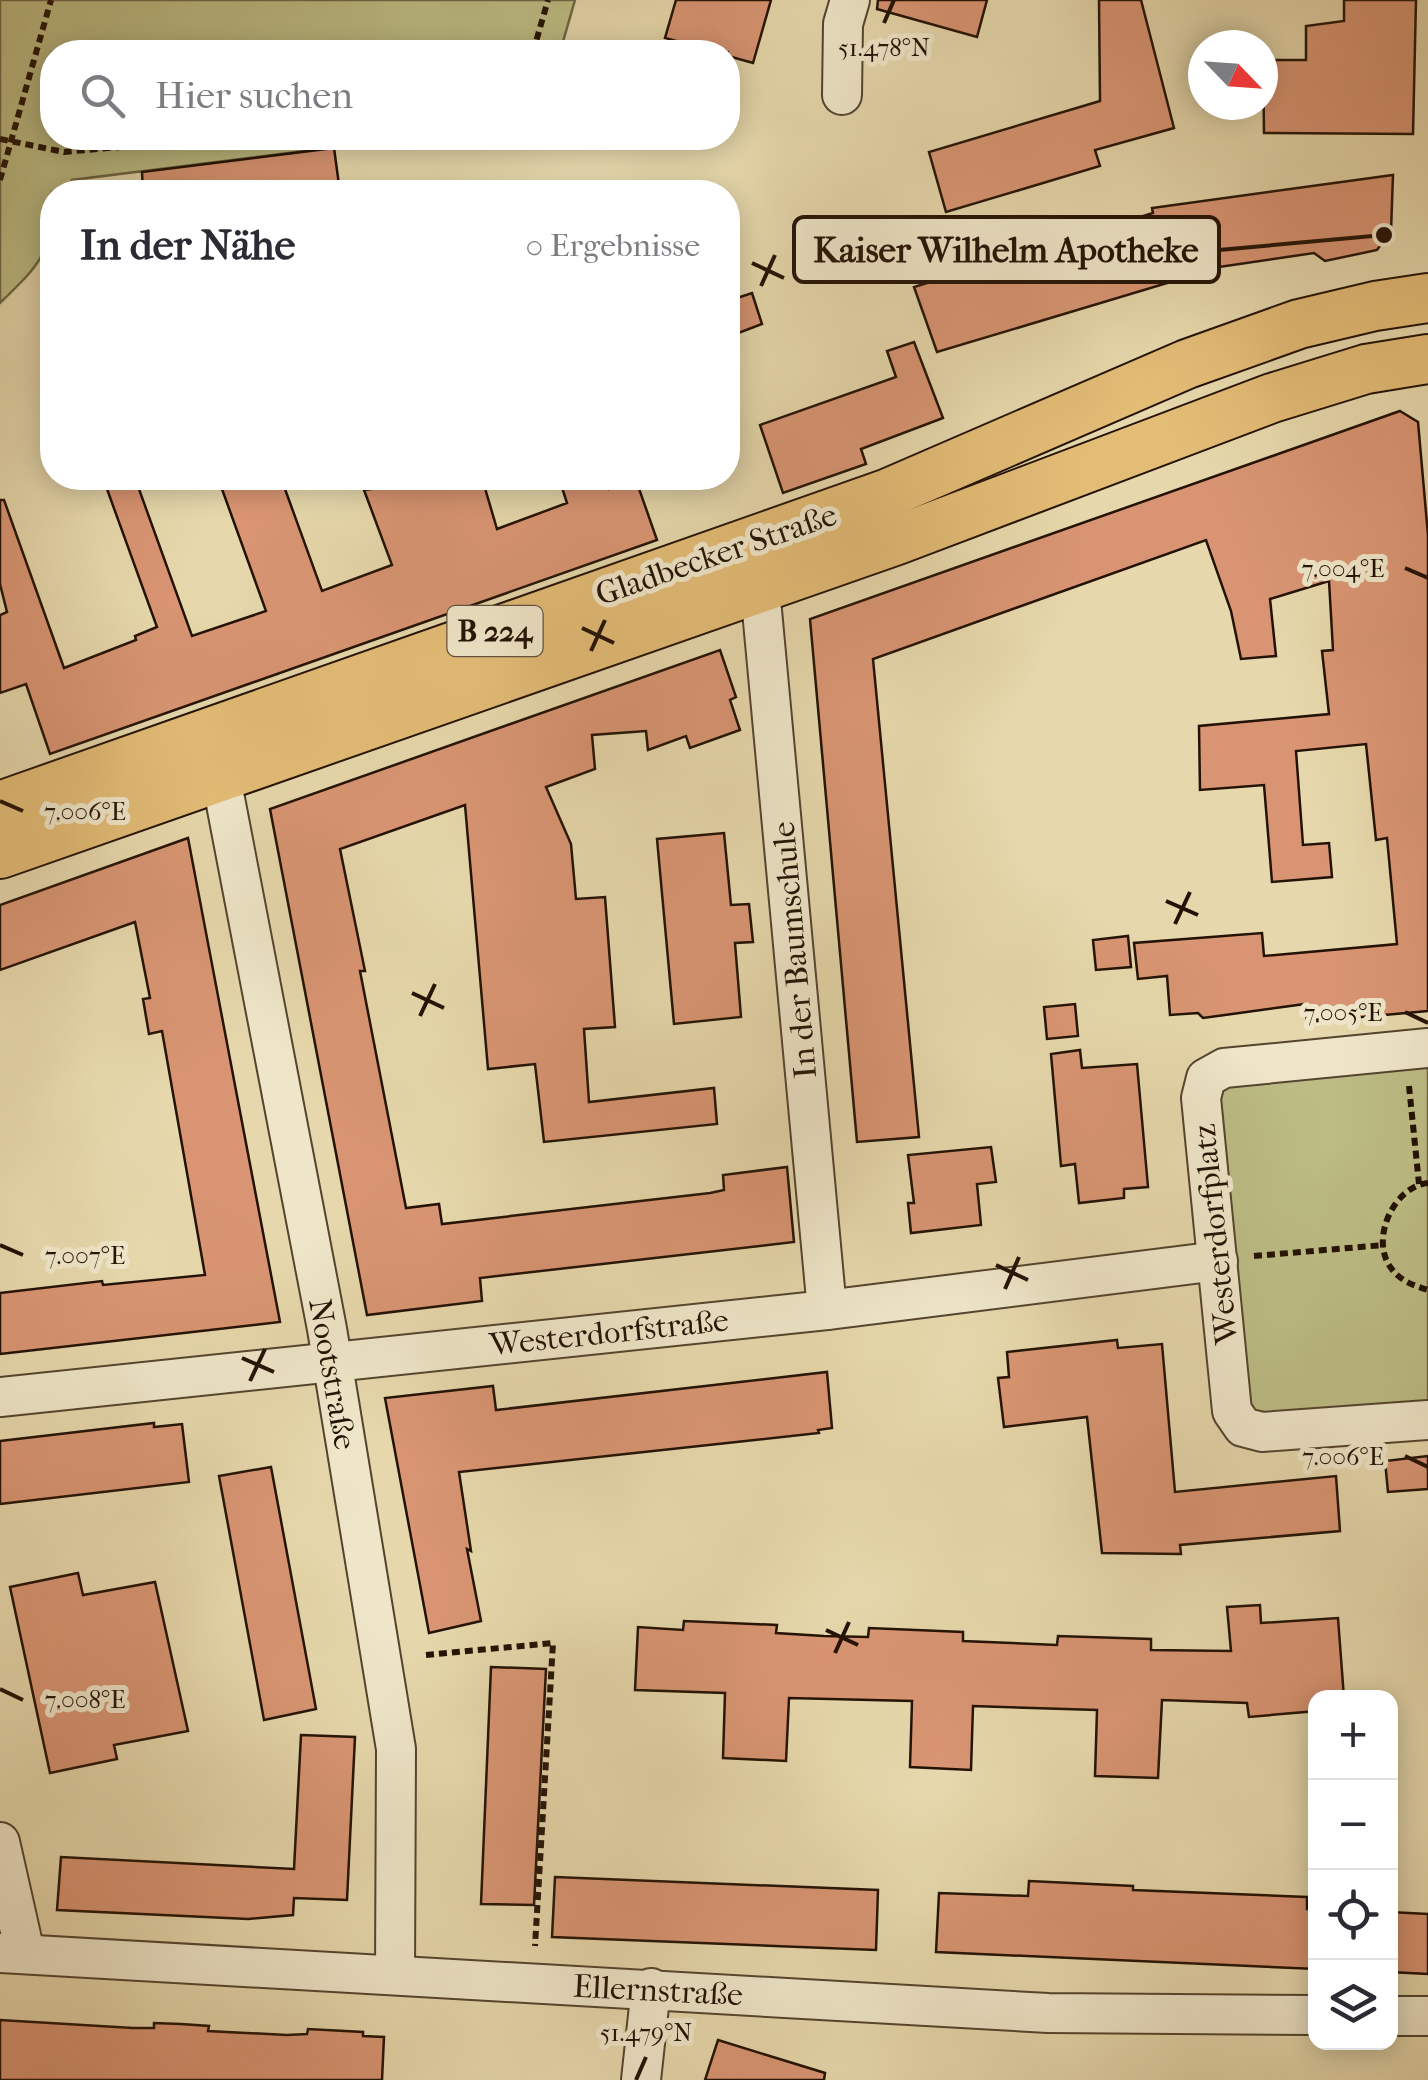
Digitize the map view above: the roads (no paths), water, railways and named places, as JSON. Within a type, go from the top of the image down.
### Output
[{"type":"main road","name":"Gladbecker Straße","points":[[0,806],[886,494],[1187,364],[1298,324],[1428,298]]},
{"type":"main road","name":"Gladbecker Straße","points":[[0,854],[760,589],[1272,398],[1366,369],[1428,359]]},
{"type":"street","points":[[842,95],[843,24],[850,0]]},
{"type":"street","name":"In der Baumschule","points":[[760,589],[828,1310]]},
{"type":"street","name":"Nootstraße","points":[[222,778],[332,1362],[396,1749],[395,1976]]},
{"type":"street","name":"Westerdorfplatz","points":[[1417,1049],[1224,1068],[1206,1078],[1201,1098],[1232,1410],[1243,1427],[1262,1432],[1428,1420]]},
{"type":"street","name":"Westerdorfstraße","points":[[0,1398],[828,1310],[1218,1260]]},
{"type":"street","points":[[0,1842],[12,1953]]},
{"type":"street","name":"Ellernstraße","points":[[12,1953],[1048,2013],[1308,2015]]},
{"type":"street","points":[[641,2080],[651,1988]]},
{"type":"street","points":[[1398,2016],[1428,2016]]},
{"type":"place","name":"Kaiser Wilhelm Apotheke","points":[[1384,235]]}]
